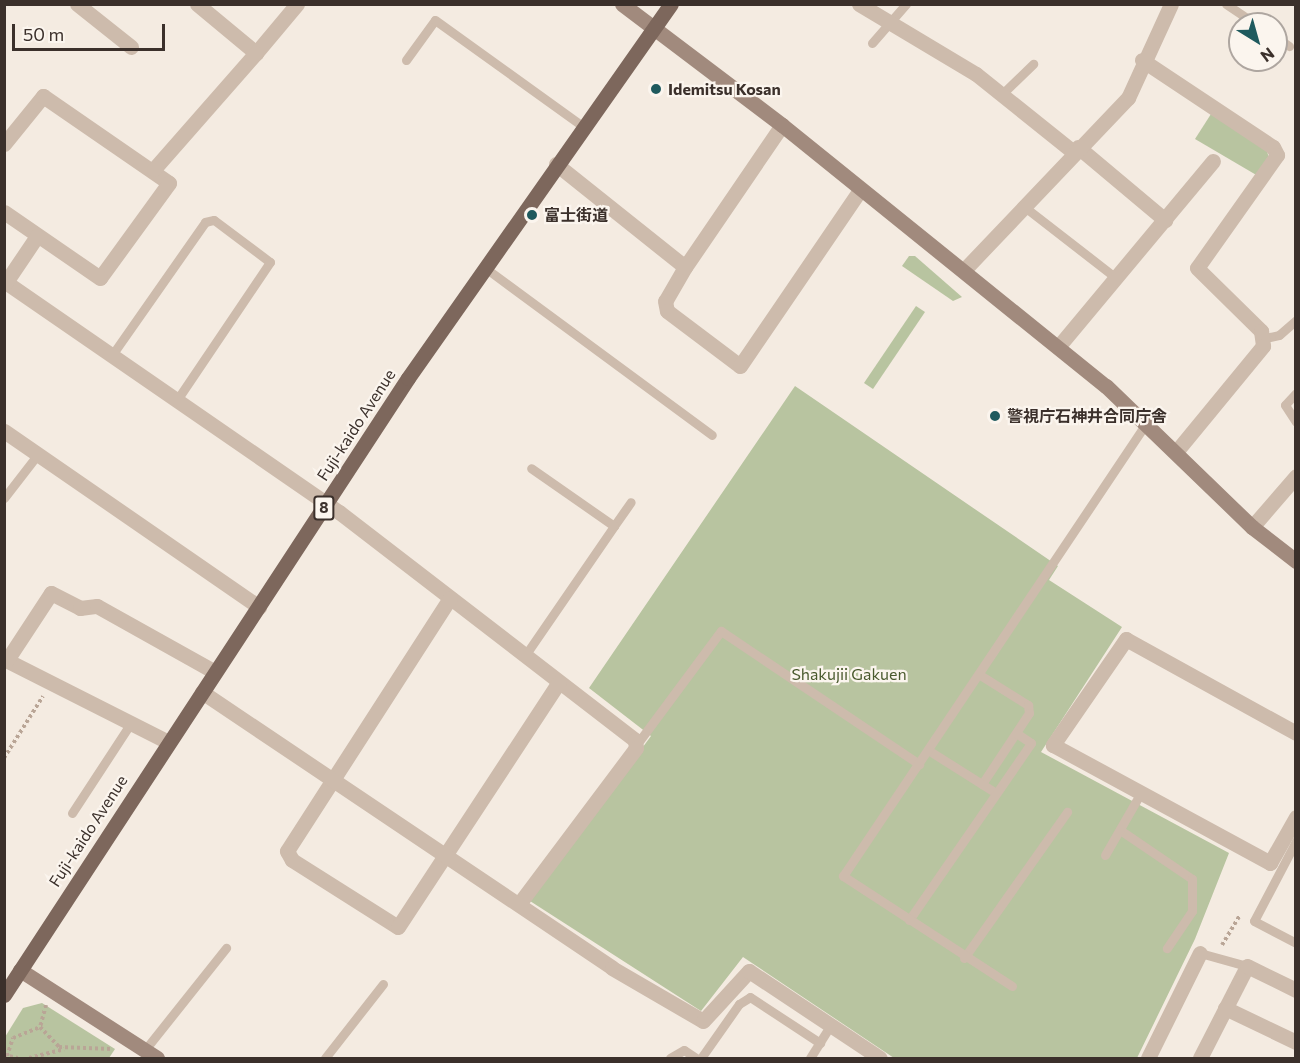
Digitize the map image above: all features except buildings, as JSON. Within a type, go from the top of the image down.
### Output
[{"type":"main road","name":"Fuji-kaido Avenue","points":[[4,995],[214,672],[484,267],[670,4]]},
{"type":"street","points":[[77,4],[131,47]]},
{"type":"street","points":[[197,4],[256,53]]},
{"type":"street","points":[[154,169],[297,4]]},
{"type":"street","points":[[622,4],[782,125],[1058,347],[1147,422],[1252,527],[1296,561]]},
{"type":"street","points":[[859,4],[1001,95],[1075,149],[1165,220]]},
{"type":"street","points":[[964,270],[1075,149],[1128,98],[1142,60],[1171,4]]},
{"type":"street","points":[[1142,60],[1274,147],[1277,155],[1197,268],[1265,338],[1176,452]]},
{"type":"street","points":[[4,144],[43,96],[154,169],[168,186],[104,276],[37,236],[4,212]]},
{"type":"street","points":[[782,125],[686,267],[664,307],[740,366],[860,190]]},
{"type":"street","points":[[1058,347],[1213,161]]},
{"type":"street","points":[[556,164],[686,267]]},
{"type":"street","points":[[37,236],[5,281],[327,504],[637,744],[519,904]]},
{"type":"street","points":[[4,431],[259,606]]},
{"type":"street","points":[[1252,527],[1296,476]]},
{"type":"street","points":[[168,742],[6,659],[51,593],[80,608],[97,606],[214,672]]},
{"type":"street","points":[[450,597],[330,780],[287,851],[301,866],[398,927],[558,683]]},
{"type":"street","points":[[1296,733],[1123,640],[1053,745],[1139,796],[1270,863],[1296,817]]},
{"type":"street","points":[[202,692],[330,780],[703,1022],[749,971],[880,1059]]},
{"type":"street","points":[[1148,1059],[1200,953]]},
{"type":"street","points":[[1200,1059],[1247,966],[1296,990]]},
{"type":"street","points":[[20,970],[150,1055]]},
{"type":"street","points":[[1225,1008],[1296,1042]]},
{"type":"lane","points":[[872,43],[906,4]]},
{"type":"lane","points":[[406,60],[435,20],[584,127]]},
{"type":"lane","points":[[1001,95],[1033,64]]},
{"type":"lane","points":[[1022,205],[1116,279]]},
{"type":"lane","points":[[112,355],[205,222],[214,220],[270,262],[177,400]]},
{"type":"lane","points":[[484,267],[712,435]]},
{"type":"lane","points":[[1265,338],[1279,335],[1296,320]]},
{"type":"lane","points":[[1296,393],[1285,405],[1296,422]]},
{"type":"lane","points":[[1012,986],[964,958],[843,876],[980,675],[1147,422]]},
{"type":"lane","points":[[4,498],[38,454]]},
{"type":"lane","points":[[531,468],[614,526]]},
{"type":"lane","points":[[524,657],[632,502]]},
{"type":"lane","points":[[637,744],[721,631],[919,764]]},
{"type":"lane","points":[[980,675],[1028,705],[1016,733],[982,784]]},
{"type":"lane","points":[[72,813],[130,723]]},
{"type":"lane","points":[[909,920],[1031,743],[1016,733]]},
{"type":"lane","points":[[928,750],[996,793]]},
{"type":"lane","points":[[1105,855],[1139,796]]},
{"type":"lane","points":[[964,958],[1067,812]]},
{"type":"lane","points":[[1120,830],[1192,879],[1192,911],[1167,948]]},
{"type":"lane","points":[[1296,841],[1254,921],[1296,943]]},
{"type":"lane","points":[[150,1055],[226,948]]},
{"type":"lane","points":[[1200,953],[1247,966]]},
{"type":"lane","points":[[325,1059],[383,984]]},
{"type":"lane","points":[[670,1059],[684,1050],[698,1059],[739,1004],[750,997],[820,1043]]},
{"type":"lane","points":[[810,1059],[830,1026]]},
{"type":"path","points":[[4,758],[51,682]]},
{"type":"path","points":[[18,1059],[6,1055],[13,1038],[40,1027],[53,992]]},
{"type":"path","points":[[40,1027],[64,1049]]},
{"type":"path","points":[[29,1059],[64,1049],[112,1049],[121,1036]]},
{"type":"green space","points":[[1211,114],[1267,151],[1270,162],[1258,176],[1195,139]]},
{"type":"green space","points":[[909,256],[915,256],[962,297],[953,301],[902,266]]},
{"type":"green space","points":[[916,306],[925,312],[873,389],[864,383]]},
{"type":"green space","name":"Shakujii Gakuen","points":[[795,386],[1058,566],[1049,580],[1122,627],[1041,752],[1229,853],[1195,939],[1137,1058],[894,1058],[743,957],[701,1011],[530,901],[651,736],[589,688]]},
{"type":"green space","points":[[42,1003],[115,1049],[109,1058],[5,1058],[5,1037],[23,1008]]},
{"type":"place","name":"Idemitsu Kosan","points":[[656,89]]},
{"type":"place","name":"富士街道","points":[[532,215]]},
{"type":"place","name":"警視庁石神井合同庁舎","points":[[995,416]]}]
